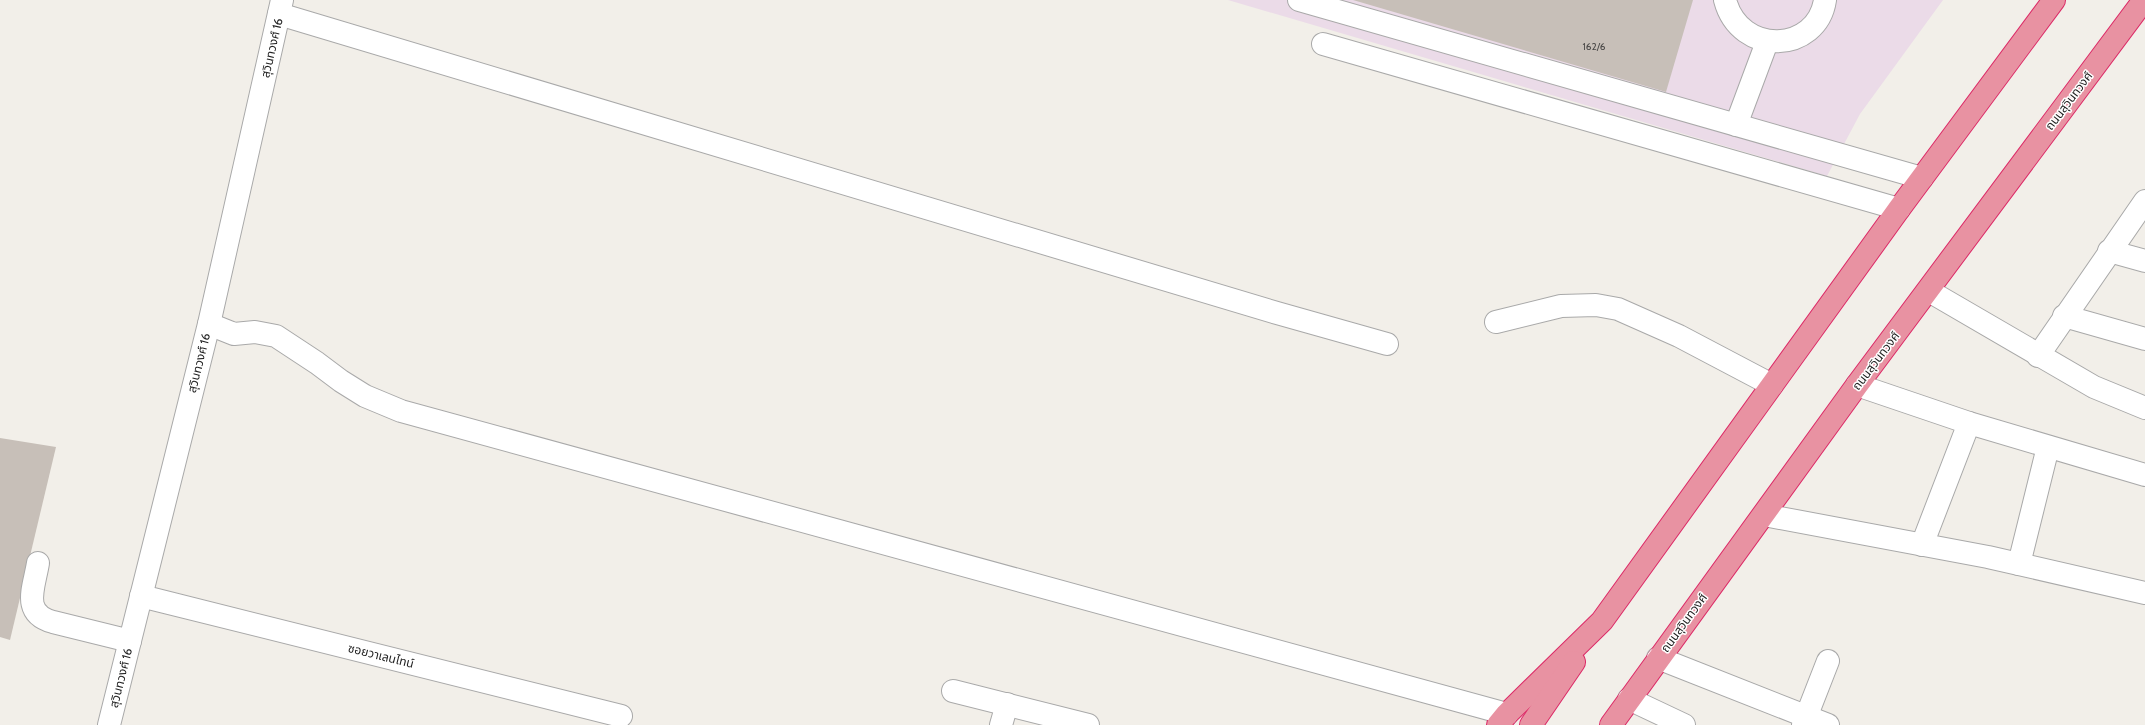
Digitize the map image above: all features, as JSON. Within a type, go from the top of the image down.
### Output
[{"type":"highway","points":[[1531,725],[1602,621],[1772,385],[1899,209],[2054,0]]},
{"type":"highway","name":"ถนนสุวินทวงศ์","points":[[1611,725],[1658,658],[1857,386],[2144,0]]},
{"type":"highway","points":[[1503,719],[1602,621]]},
{"type":"street","points":[[1299,0],[1922,178]]},
{"type":"street","points":[[1725,0],[1728,12],[1738,26],[1751,36],[1767,42],[1781,42],[1794,38],[1807,30],[1818,18],[1825,0]]},
{"type":"street","points":[[281,7],[1277,313],[1387,344]]},
{"type":"street","name":"สุวินทวงศ์ 16","points":[[109,725],[209,324],[281,7]]},
{"type":"street","points":[[1736,125],[1767,42]]},
{"type":"street","points":[[1323,44],[1899,209]]},
{"type":"street","points":[[2038,356],[2145,200]]},
{"type":"street","points":[[2109,251],[2145,262]]},
{"type":"street","points":[[1929,291],[2038,356],[2094,387],[2145,408]]},
{"type":"street","points":[[1496,322],[1561,306],[1596,305],[1618,309],[1679,336],[1772,385]]},
{"type":"street","points":[[2064,316],[2145,339]]},
{"type":"street","points":[[209,324],[234,334],[255,332],[276,336],[359,392],[401,411],[1503,719]]},
{"type":"street","points":[[1857,386],[1969,423],[2145,475]]},
{"type":"street","points":[[1922,545],[1969,423]]},
{"type":"street","points":[[2019,564],[2048,447]]},
{"type":"street","points":[[1764,515],[2019,564],[2145,593]]},
{"type":"street","points":[[38,563],[32,604],[34,612],[43,619],[52,622],[130,641]]},
{"type":"street","name":"ซอยวาเลนไทน์","points":[[141,596],[621,716]]},
{"type":"street","points":[[1658,658],[1804,721],[1828,725]]},
{"type":"street","points":[[1804,721],[1828,661]]},
{"type":"street","points":[[953,691],[1088,725]]},
{"type":"street","points":[[1629,699],[1684,725]]},
{"type":"street","points":[[1001,725],[1007,704]]},
{"type":"shaded area","points":[[1228,0],[1943,0],[1860,114],[1827,176]]},
{"type":"building","points":[[1353,0],[1693,0],[1666,92]]},
{"type":"building","points":[[0,438],[56,447],[10,640],[0,637]]}]
